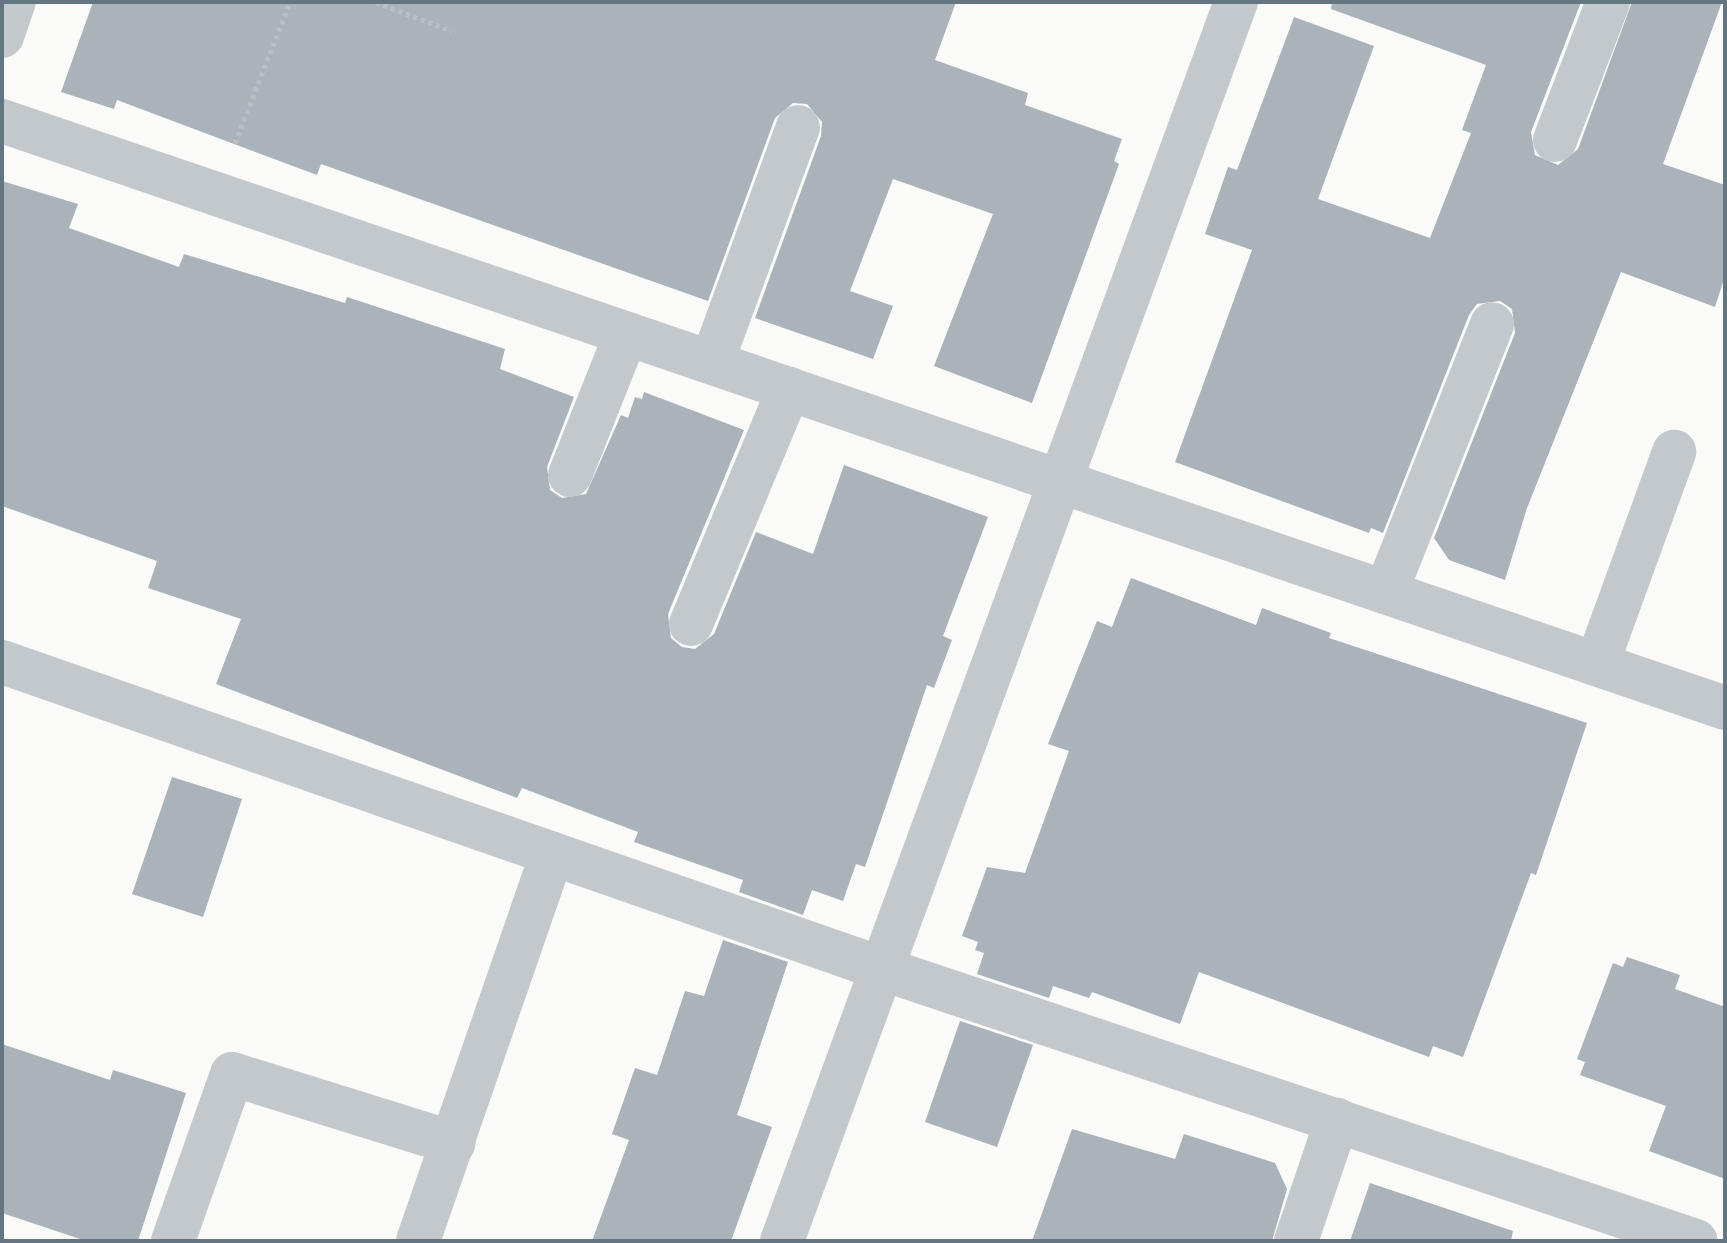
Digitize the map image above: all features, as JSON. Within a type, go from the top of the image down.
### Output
[{"type":"street","points":[[2,36],[14,2]]},
{"type":"street","points":[[782,1241],[1236,2]]},
{"type":"street","points":[[1555,140],[1608,2]]},
{"type":"street","points":[[2,121],[1725,708]]},
{"type":"street","points":[[712,362],[798,127]]},
{"type":"street","points":[[1386,592],[1492,324]]},
{"type":"street","points":[[570,475],[626,334]]},
{"type":"street","points":[[691,624],[789,389]]},
{"type":"street","points":[[1597,664],[1674,452]]},
{"type":"street","points":[[2,662],[880,968],[1696,1241]]},
{"type":"street","points":[[418,1241],[552,854]]},
{"type":"street","points":[[173,1241],[232,1074],[453,1143]]},
{"type":"street","points":[[1296,1241],[1337,1120]]},
{"type":"path","points":[[216,193],[290,2]]},
{"type":"path","points":[[376,2],[452,31]]},
{"type":"building","points":[[93,2],[956,2],[935,60],[1028,93],[1025,105],[1122,139],[1114,161],[1119,164],[1032,403],[934,366],[993,214],[893,179],[850,291],[893,306],[873,359],[755,318],[821,136],[822,122],[807,104],[793,103],[775,118],[708,301],[321,164],[317,175],[117,100],[114,109],[61,92]]},
{"type":"building","points":[[1332,2],[1581,2],[1531,132],[1535,155],[1558,165],[1578,149],[1632,2],[1722,2],[1663,164],[1725,185],[1725,276],[1715,307],[1621,272],[1527,508],[1505,580],[1449,560],[1434,538],[1515,333],[1512,309],[1500,301],[1477,304],[1469,315],[1383,533],[1371,528],[1369,533],[1175,462],[1252,250],[1205,234],[1228,167],[1237,170],[1294,17],[1374,46],[1318,199],[1430,238],[1471,133],[1462,130],[1486,65],[1331,9]]},
{"type":"building","points":[[2,181],[78,204],[69,228],[179,267],[184,254],[345,303],[347,297],[505,349],[500,369],[574,397],[547,467],[550,490],[562,498],[586,494],[621,415],[628,418],[635,397],[642,399],[644,392],[744,430],[668,614],[671,638],[682,647],[695,649],[714,634],[756,532],[813,554],[844,465],[988,517],[943,636],[952,640],[934,688],[927,685],[865,867],[856,864],[843,901],[812,890],[803,915],[739,892],[743,880],[634,842],[638,832],[522,788],[517,798],[216,684],[241,619],[148,588],[157,561],[2,506]]},
{"type":"building","points":[[1131,578],[1256,625],[1262,608],[1331,633],[1329,638],[1587,723],[1536,875],[1531,873],[1463,1057],[1433,1046],[1429,1057],[1199,972],[1180,1024],[1092,992],[1089,998],[1053,986],[1049,998],[977,974],[984,953],[975,950],[978,942],[962,936],[987,867],[1025,873],[1069,751],[1048,744],[1097,621],[1112,627]]},
{"type":"building","points":[[172,777],[242,799],[203,917],[132,894]]},
{"type":"building","points":[[723,940],[788,962],[737,1115],[772,1127],[731,1241],[592,1241],[629,1140],[612,1134],[635,1068],[657,1075],[685,991],[704,996]]},
{"type":"building","points":[[1627,957],[1680,975],[1675,989],[1725,1007],[1725,1179],[1649,1151],[1666,1106],[1580,1075],[1585,1062],[1577,1059],[1613,963],[1623,967]]},
{"type":"building","points":[[960,1021],[1033,1045],[997,1147],[925,1122]]},
{"type":"building","points":[[2,1044],[110,1080],[113,1070],[186,1093],[138,1241],[86,1241],[2,1213]]},
{"type":"building","points":[[1072,1129],[1175,1159],[1184,1134],[1275,1163],[1287,1189],[1272,1241],[1032,1241]]},
{"type":"building","points":[[1370,1183],[1513,1231],[1511,1241],[1350,1241]]}]
